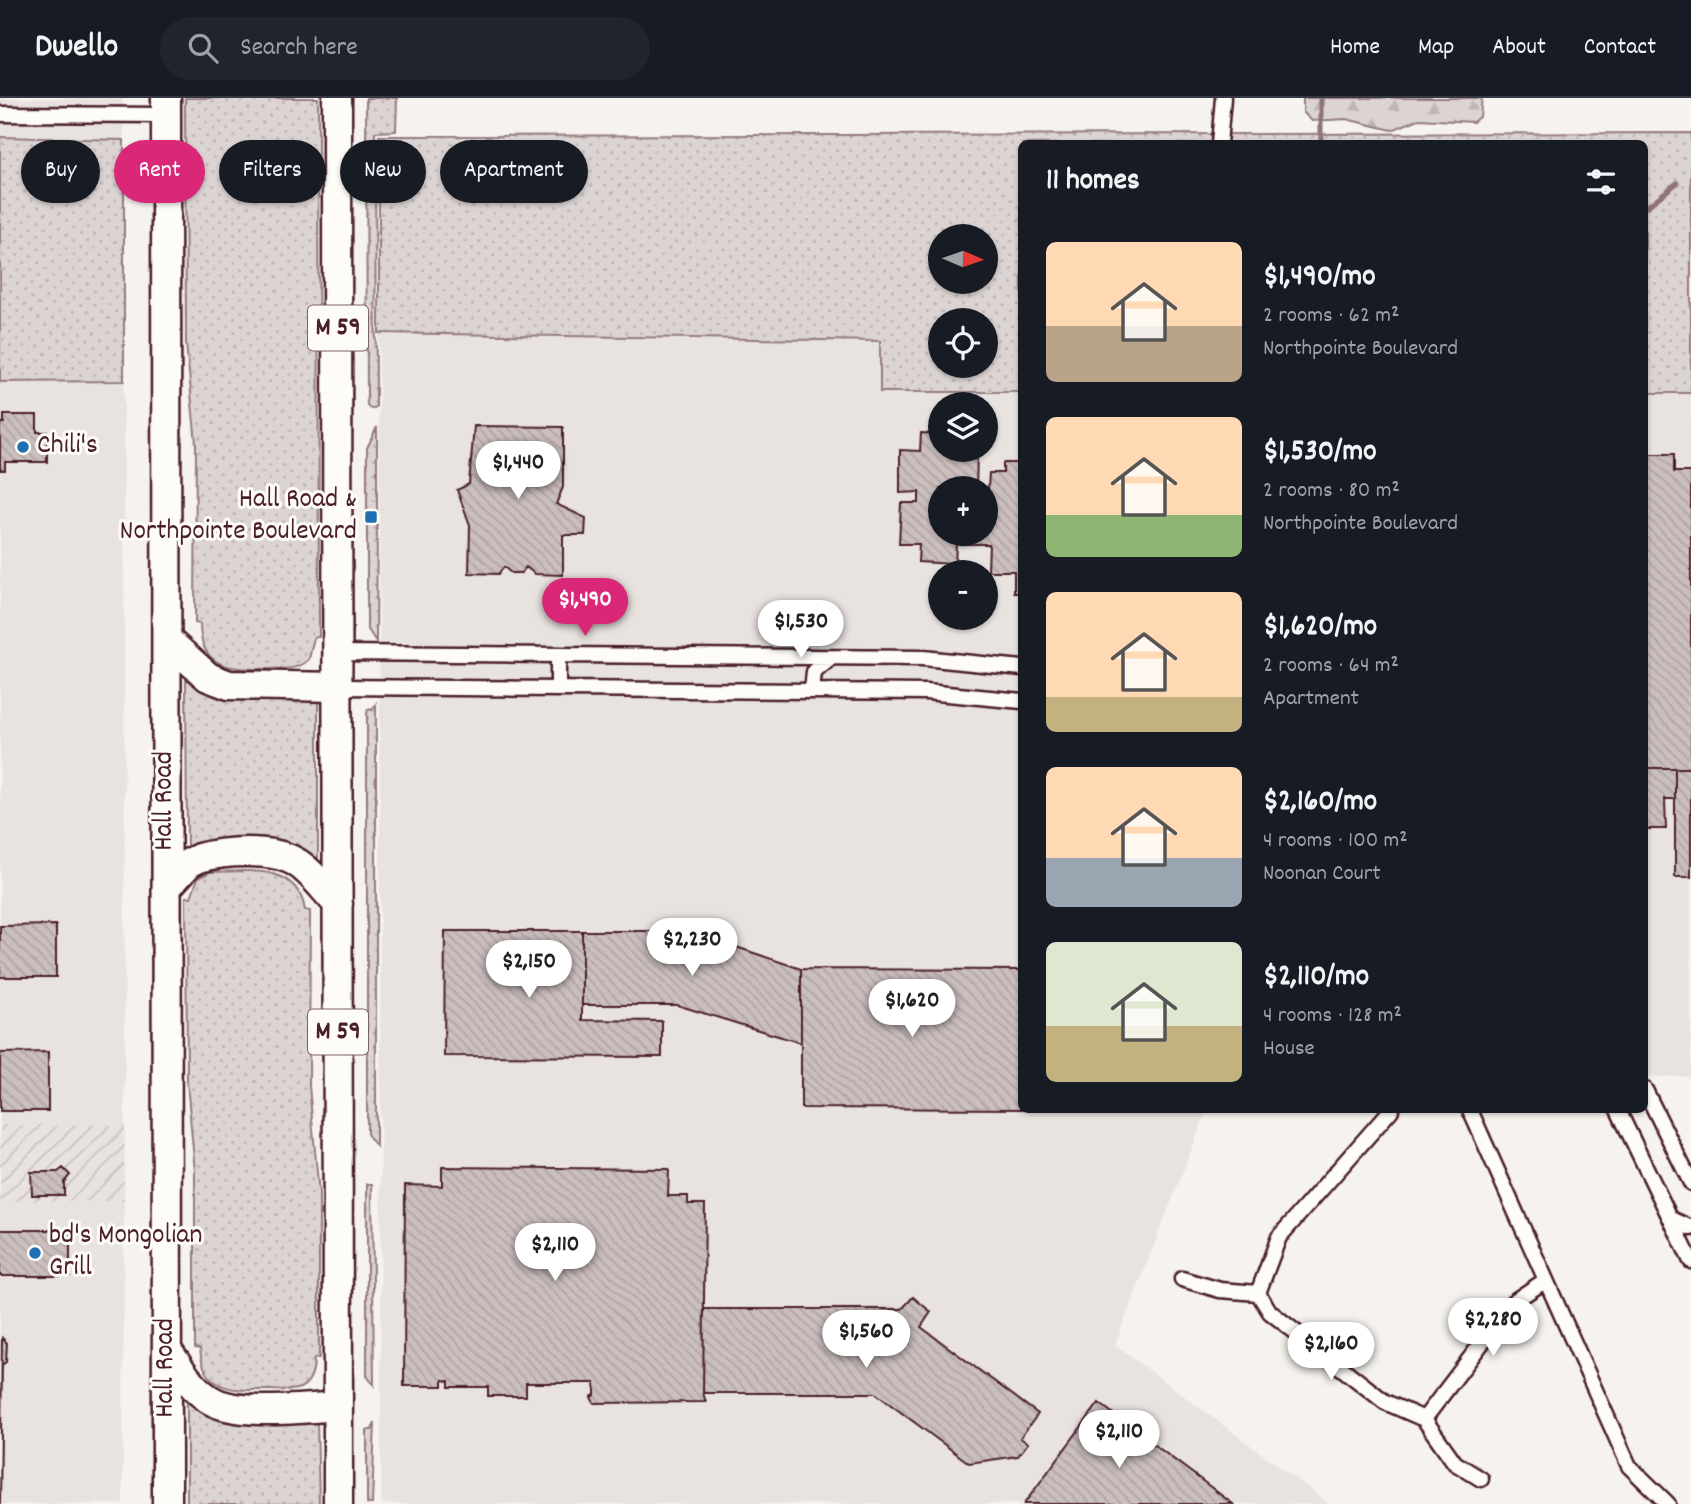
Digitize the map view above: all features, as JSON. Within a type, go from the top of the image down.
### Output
[{"type":"highway","name":"M 59","points":[[337,98],[338,1504]]},
{"type":"highway","name":"Hall Road","points":[[166,106],[167,1504]]},
{"type":"highway","points":[[167,640],[208,677],[229,685],[338,687]]},
{"type":"highway","points":[[167,887],[199,858],[271,854],[294,861],[304,868],[338,904]]},
{"type":"highway","points":[[167,1350],[198,1391],[216,1404],[238,1408],[338,1406]]},
{"type":"street","points":[[1219,140],[1223,98]]},
{"type":"street","points":[[0,114],[166,106]]},
{"type":"street","points":[[338,653],[923,658],[1018,668]]},
{"type":"street","points":[[558,656],[558,689]]},
{"type":"street","points":[[812,691],[818,667],[832,658]]},
{"type":"street","points":[[338,687],[926,692],[1018,701]]},
{"type":"street","points":[[1648,1096],[1691,1183]]},
{"type":"street","points":[[1258,1293],[1279,1237],[1388,1113]]},
{"type":"street","points":[[1471,1113],[1629,1466],[1668,1504]]},
{"type":"street","points":[[1619,1113],[1691,1261]]},
{"type":"street","points":[[1671,1219],[1691,1228]]},
{"type":"street","points":[[1182,1279],[1220,1290],[1258,1293]]},
{"type":"street","points":[[1424,1419],[1513,1302],[1546,1280]]},
{"type":"street","points":[[1258,1293],[1270,1311],[1385,1402],[1424,1419],[1455,1463],[1481,1479]]},
{"type":"shaded area","points":[[0,98],[123,98],[124,140],[0,137]]},
{"type":"shaded area","points":[[379,333],[880,341],[880,391],[1018,392],[1018,1113],[1206,1113],[1115,1345],[1330,1504],[381,1504]]},
{"type":"shaded area","points":[[124,381],[125,1125],[0,1125],[0,382]]},
{"type":"shaded area","points":[[1648,391],[1691,391],[1691,1076],[1648,1077]]},
{"type":"shaded area","points":[[0,1125],[125,1125],[124,1201],[0,1201]]},
{"type":"shaded area","points":[[0,1201],[124,1201],[123,1504],[0,1504]]},
{"type":"green space","points":[[185,98],[318,98],[318,140],[219,140],[219,203],[318,203],[319,637],[314,637],[309,659],[295,667],[241,668],[220,663],[205,650],[200,624],[195,623],[196,443],[186,343],[185,203],[205,203],[205,140],[185,140]]},
{"type":"green space","points":[[366,98],[397,98],[396,131],[375,132],[375,140],[366,140]]},
{"type":"green space","points":[[1303,98],[1482,98],[1480,116],[1473,122],[1419,119],[1392,130],[1346,119],[1312,121],[1303,112]]},
{"type":"green space","points":[[1691,133],[1691,393],[1648,393],[1648,140],[1018,140],[1018,392],[880,392],[880,341],[379,333],[379,203],[426,203],[426,140],[379,140],[379,136]]},
{"type":"green space","points":[[0,137],[124,140],[114,140],[114,203],[124,203],[124,381],[0,382]]},
{"type":"green space","points":[[366,203],[375,203],[376,407],[371,409],[367,406]]},
{"type":"green space","points":[[377,427],[377,517],[367,517],[367,448]]},
{"type":"green space","points":[[367,522],[377,522],[376,642],[367,628]]},
{"type":"green space","points":[[189,678],[208,693],[220,697],[318,700],[318,861],[214,841],[187,847],[186,680]]},
{"type":"green space","points":[[376,704],[376,1146],[367,1134],[367,714],[368,709],[372,710]]},
{"type":"green space","points":[[255,871],[281,877],[292,884],[300,895],[305,910],[310,911],[309,1086],[319,1194],[319,1358],[314,1358],[308,1381],[294,1390],[244,1390],[223,1386],[208,1374],[200,1349],[195,1348],[195,1172],[187,1082],[186,897],[191,897],[198,878],[210,872]]},
{"type":"green space","points":[[367,1184],[372,1184],[374,1385],[367,1376]]},
{"type":"green space","points":[[187,1400],[317,1421],[319,1504],[187,1504]]},
{"type":"green space","points":[[375,1422],[372,1504],[367,1504],[367,1430],[372,1430]]},
{"type":"building","name":"Chili's","points":[[4,415],[37,415],[37,432],[47,432],[47,462],[5,462],[5,470],[0,470],[0,423],[4,423]]},
{"type":"building","points":[[474,426],[563,427],[563,487],[556,504],[586,518],[585,535],[563,535],[563,575],[535,574],[526,567],[521,573],[511,573],[504,567],[498,574],[469,573],[470,525],[457,490],[469,484]]},
{"type":"building","points":[[921,433],[928,433],[928,462],[977,462],[976,476],[928,476],[928,546],[956,546],[955,560],[918,562],[919,544],[899,544],[901,503],[919,503],[919,492],[900,493],[900,450],[920,451]]},
{"type":"building","points":[[1648,454],[1674,454],[1674,472],[1691,472],[1691,768],[1648,768]]},
{"type":"building","points":[[1003,463],[1018,463],[1018,593],[1014,593],[1014,571],[998,571],[998,560],[988,560],[989,546],[998,546],[998,476],[989,476],[989,473],[1003,473]]},
{"type":"building","points":[[1648,768],[1675,768],[1675,799],[1665,799],[1666,829],[1648,829]]},
{"type":"building","points":[[1675,768],[1691,768],[1691,877],[1675,877]]},
{"type":"building","points":[[56,925],[56,977],[0,977],[0,926]]},
{"type":"building","points":[[445,931],[582,931],[582,1020],[662,1021],[662,1057],[444,1056]]},
{"type":"building","points":[[582,931],[689,931],[801,969],[801,1043],[677,1005],[582,1005]]},
{"type":"building","points":[[801,969],[1018,970],[1018,1109],[801,1108]]},
{"type":"building","points":[[48,1052],[48,1111],[0,1111],[0,1053]]},
{"type":"building","points":[[442,1167],[669,1169],[668,1196],[688,1196],[688,1204],[705,1204],[703,1393],[706,1402],[594,1403],[591,1397],[595,1395],[595,1383],[526,1383],[526,1396],[488,1396],[488,1387],[449,1387],[449,1381],[443,1380],[443,1386],[404,1386],[405,1185],[442,1186]]},
{"type":"building","points":[[63,1168],[70,1175],[64,1182],[64,1195],[32,1195],[31,1172],[58,1172]]},
{"type":"building","name":"bd's Mongolian Grill","points":[[0,1230],[70,1230],[70,1276],[0,1276]]},
{"type":"building","points":[[913,1297],[931,1312],[921,1327],[1038,1414],[1020,1438],[1028,1443],[1018,1456],[969,1463],[875,1393],[703,1393],[704,1309],[902,1309]]},
{"type":"building","points":[[2,1338],[7,1343],[6,1362],[2,1365],[0,1504]]},
{"type":"building","points":[[1099,1403],[1233,1504],[1024,1504]]},
{"type":"waterway","points":[[1321,98],[1321,140]]},
{"type":"waterway","points":[[1648,206],[1677,183]]},
{"type":"place","name":"Chili's","points":[[23,447]]},
{"type":"place","name":"Hall Road & Northpointe Boulevard","points":[[371,517]]},
{"type":"place","name":"bd's Mongolian Grill","points":[[35,1253]]}]
